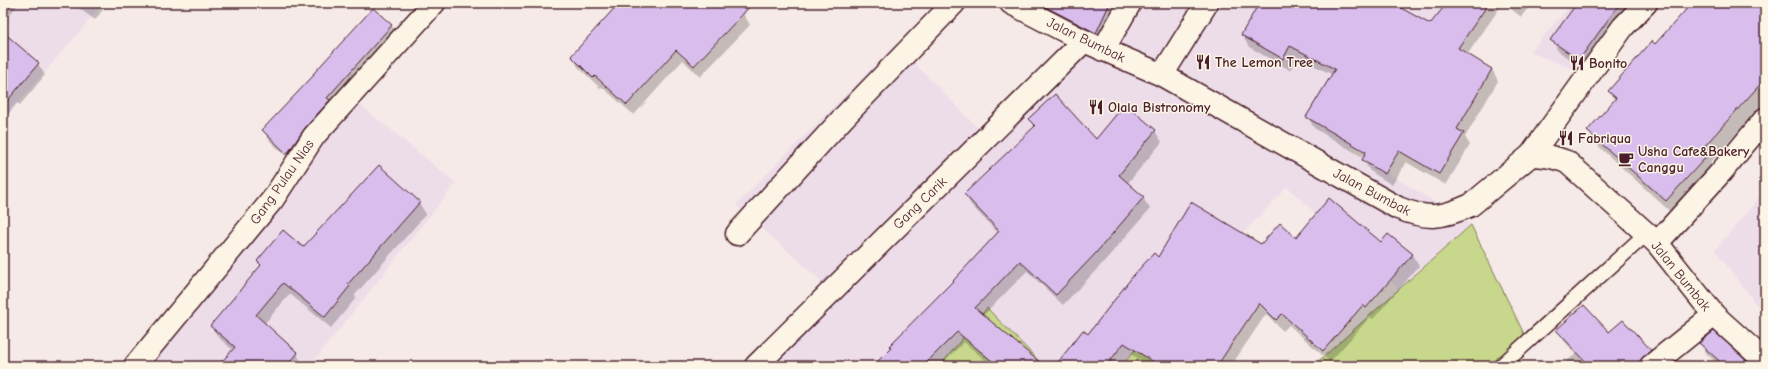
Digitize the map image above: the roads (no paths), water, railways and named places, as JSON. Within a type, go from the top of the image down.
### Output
[{"type":"street","name":"Gang Pulau Nias","points":[[135,366],[273,200],[314,136],[434,3]]},
{"type":"street","points":[[737,234],[844,117],[954,3]]},
{"type":"street","name":"Jalan Bumbak","points":[[1011,3],[1084,41],[1162,75],[1398,208],[1416,216],[1432,217],[1460,210],[1471,205],[1531,155],[1543,155],[1567,162],[1651,238],[1714,315],[1765,362]]},
{"type":"street","points":[[1103,50],[1130,3]]},
{"type":"street","points":[[1162,75],[1207,3]]},
{"type":"street","points":[[1531,155],[1623,27],[1646,3]]},
{"type":"street","name":"Gang Carik","points":[[756,366],[1084,41]]},
{"type":"street","points":[[1651,238],[1722,171],[1765,119]]},
{"type":"street","points":[[1652,366],[1714,315]]},
{"type":"lane","points":[[1501,366],[1651,238]]},
{"type":"place","name":"The Lemon Tree","points":[[1203,62]]},
{"type":"place","name":"Bonito","points":[[1577,63]]},
{"type":"place","name":"Olala Bistronomy","points":[[1096,107]]},
{"type":"place","name":"Fabriqua","points":[[1566,138]]},
{"type":"place","name":"Usha Cafe&Bakery Canggu","points":[[1626,159]]}]
